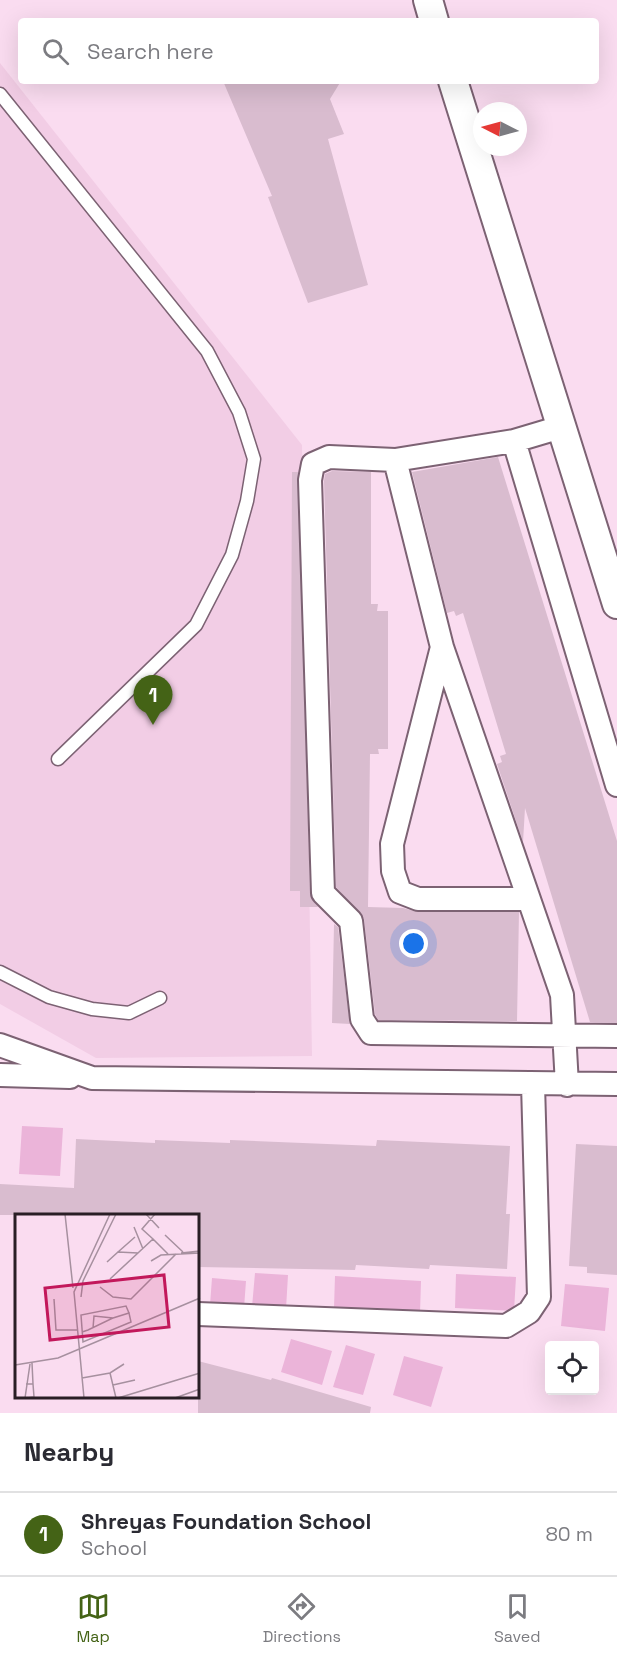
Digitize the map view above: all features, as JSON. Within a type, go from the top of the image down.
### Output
[{"type":"street","points":[[428,0],[433,18]]},
{"type":"street","points":[[454,84],[617,604]]},
{"type":"street","points":[[561,427],[514,441],[395,460],[329,457],[313,464],[310,480],[323,893],[351,921],[363,1019],[371,1033],[617,1036]]},
{"type":"street","points":[[514,441],[617,785]]},
{"type":"street","points":[[395,460],[442,647],[562,995],[567,1085]]},
{"type":"street","points":[[442,647],[392,844],[393,872],[400,891],[418,899],[527,898]]},
{"type":"street","points":[[0,1045],[92,1078]]},
{"type":"street","points":[[0,1075],[617,1084]]},
{"type":"street","points":[[200,1314],[506,1326],[529,1312],[539,1297],[533,1084]]},
{"type":"lane","points":[[0,94],[207,351],[239,412],[254,459],[247,501],[232,555],[196,625],[58,759]]},
{"type":"lane","points":[[0,972],[49,997],[92,1009],[129,1013],[160,998]]},
{"type":"shaded area","points":[[0,63],[302,445],[312,1056],[96,1058],[0,1004]]},
{"type":"shaded area","points":[[22,1126],[63,1128],[60,1176],[19,1174]]},
{"type":"shaded area","points":[[255,1273],[288,1275],[286,1309],[252,1307]]},
{"type":"shaded area","points":[[456,1274],[516,1277],[514,1311],[455,1308]]},
{"type":"shaded area","points":[[335,1276],[421,1281],[420,1313],[334,1308]]},
{"type":"shaded area","points":[[212,1278],[246,1281],[244,1308],[210,1305]]},
{"type":"shaded area","points":[[565,1284],[609,1288],[605,1331],[561,1326]]},
{"type":"shaded area","points":[[291,1339],[332,1351],[322,1385],[281,1372]]},
{"type":"shaded area","points":[[346,1345],[375,1354],[363,1395],[333,1387]]},
{"type":"shaded area","points":[[404,1356],[443,1367],[431,1407],[393,1395]]},
{"type":"building","points":[[224,84],[339,84],[330,99],[344,134],[328,139],[368,285],[308,303],[268,197],[272,196]]},
{"type":"building","points":[[498,457],[617,841],[617,1023],[590,1022],[525,808],[523,842],[497,764],[502,762],[500,756],[506,754],[463,613],[456,616],[454,611],[447,613],[412,472]]},
{"type":"building","points":[[332,471],[371,472],[371,604],[378,604],[377,611],[388,611],[388,749],[378,749],[379,754],[370,754],[368,907],[403,908],[418,912],[519,912],[517,1021],[378,1020],[375,1014],[364,919],[336,887],[324,481],[325,474]]},
{"type":"building","points":[[292,472],[298,472],[310,893],[318,907],[300,907],[300,891],[290,891]]},
{"type":"building","points":[[334,924],[338,927],[350,1024],[332,1023]]},
{"type":"building","points":[[76,1139],[155,1143],[155,1140],[230,1143],[230,1140],[376,1146],[377,1140],[510,1146],[506,1214],[510,1214],[507,1269],[430,1265],[429,1269],[356,1265],[355,1270],[200,1267],[200,1214],[0,1215],[0,1184],[74,1188]]},
{"type":"building","points":[[576,1144],[617,1146],[617,1275],[587,1273],[587,1267],[569,1266]]},
{"type":"building","points":[[200,1362],[271,1380],[272,1378],[371,1407],[370,1413],[198,1413]]},
{"type":"place","name":"Shreyas Foundation School","points":[[153,725]]}]
